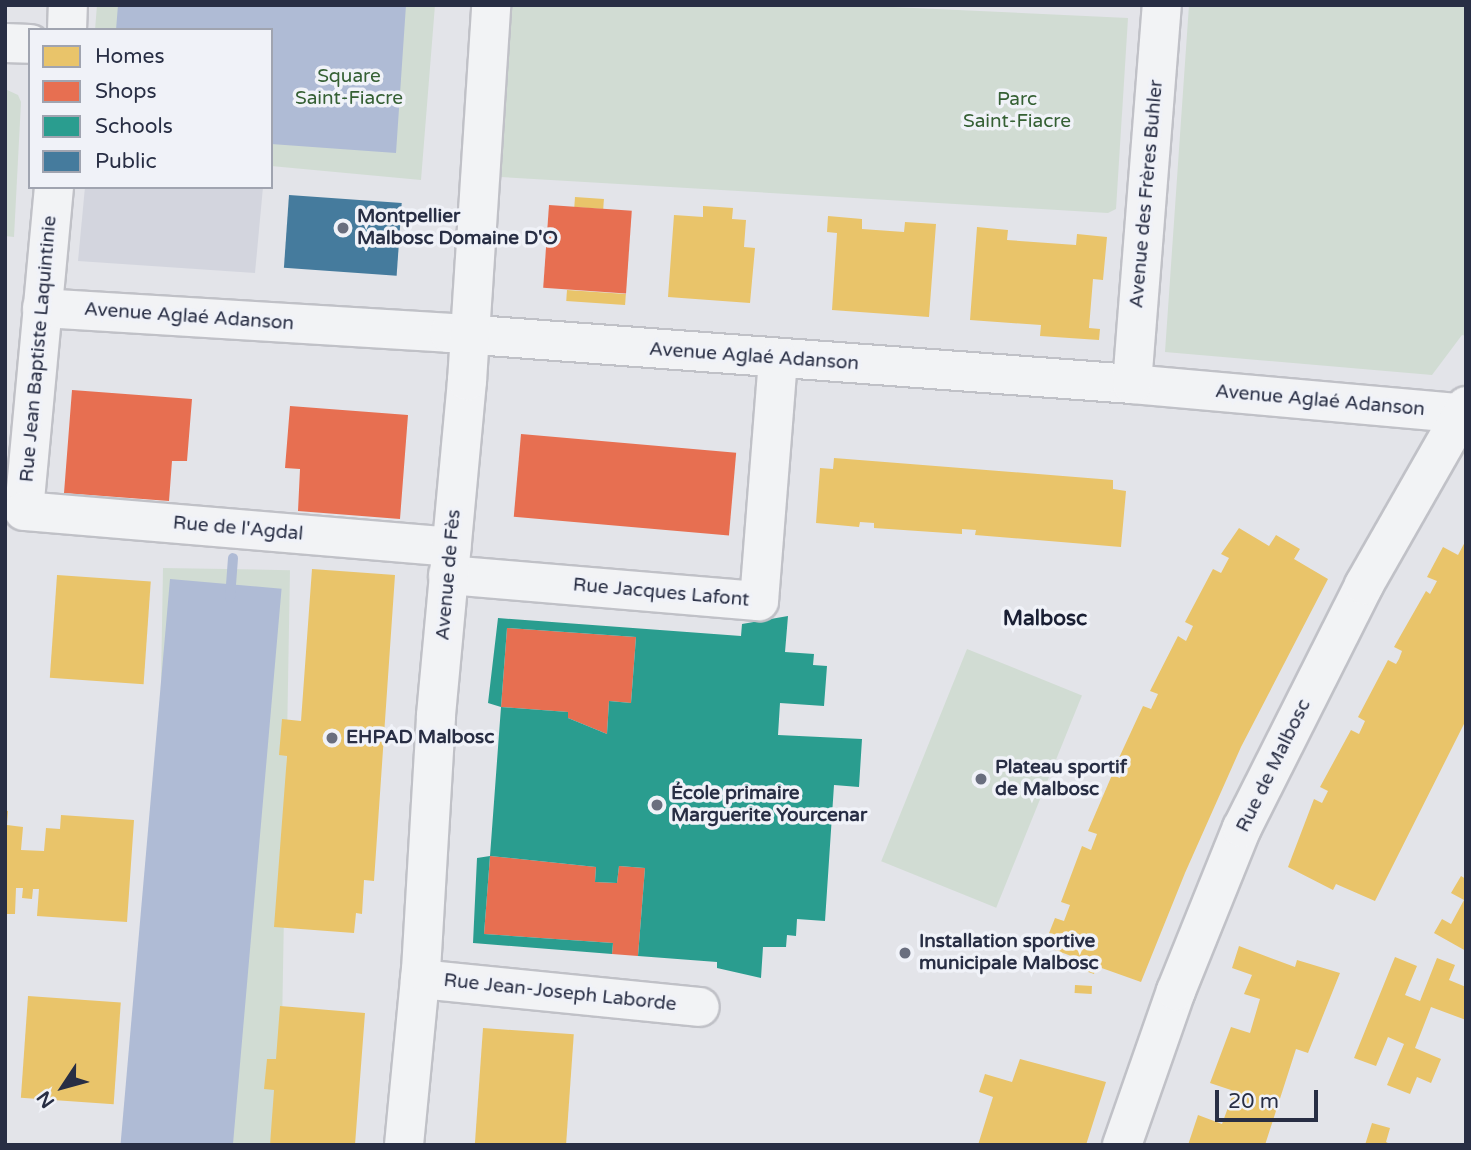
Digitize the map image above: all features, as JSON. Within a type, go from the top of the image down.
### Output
[{"type":"street","points":[[66,28],[68,5]]},
{"type":"street","name":"Avenue de Fès","points":[[404,1145],[420,979],[436,716],[470,335],[491,5]]},
{"type":"street","name":"Avenue des Frères Buhler","points":[[1132,384],[1162,5]]},
{"type":"street","points":[[5,43],[28,44]]},
{"type":"street","name":"Rue Jean Baptiste Laquintinie","points":[[24,511],[54,189]]},
{"type":"street","name":"Avenue Aglaé Adanson","points":[[42,308],[470,335],[1464,411]]},
{"type":"street","name":"Rue Jacques Lafont","points":[[450,561],[759,601],[778,359]]},
{"type":"street","name":"Rue de Malbosc","points":[[1122,1145],[1176,991],[1242,828],[1364,585],[1464,411]]},
{"type":"street","name":"Rue de l'Agdal","points":[[24,511],[450,561]]},
{"type":"street","name":"Rue Jean-Joseph Laborde","points":[[420,979],[700,1007]]},
{"type":"shaded area","points":[[85,189],[263,189],[255,273],[78,261]]},
{"type":"green space","name":"Square Saint-Fiacre","points":[[97,5],[435,5],[421,180],[273,166],[273,28],[95,28]]},
{"type":"green space","name":"Parc Saint-Fiacre","points":[[509,5],[849,5],[1128,18],[1116,209],[1108,213],[501,177]]},
{"type":"green space","points":[[1189,5],[1466,5],[1466,336],[1462,335],[1432,375],[1165,352]]},
{"type":"green space","points":[[5,89],[18,95],[21,102],[14,237],[5,236]]},
{"type":"green space","points":[[163,568],[290,570],[280,1145],[153,1145]]},
{"type":"green space","name":"Plateau sportif de Malbosc","points":[[967,649],[1082,695],[996,908],[881,861]]},
{"type":"water","name":"Square Saint-Fiacre","points":[[118,5],[406,5],[396,153],[273,144],[273,28],[116,28]]},
{"type":"water","points":[[170,579],[282,589],[233,1145],[121,1144]]},
{"type":"building: Homes","points":[[575,197],[604,199],[603,209],[574,207]]},
{"type":"building: Homes","points":[[703,206],[733,208],[732,219],[746,220],[744,247],[755,248],[750,303],[668,297],[674,215],[703,217]]},
{"type":"building: Homes","points":[[828,216],[862,219],[862,229],[904,232],[905,222],[936,224],[929,317],[832,310],[837,233],[827,232]]},
{"type":"building: Homes","points":[[977,227],[1008,230],[1007,240],[1076,245],[1077,234],[1107,237],[1103,280],[1093,279],[1089,328],[1100,329],[1099,340],[1040,336],[1041,325],[970,320]]},
{"type":"building: Homes","points":[[567,290],[626,294],[625,305],[566,301]]},
{"type":"building: Homes","points":[[834,458],[1113,480],[1113,489],[1126,491],[1121,547],[975,535],[976,530],[962,529],[962,534],[874,528],[874,523],[860,522],[859,527],[816,523],[820,468],[833,469]]},
{"type":"building: Homes","points":[[1239,528],[1269,546],[1276,535],[1300,549],[1294,559],[1328,579],[1241,747],[1185,873],[1141,982],[1096,966],[1094,974],[1071,966],[1074,957],[1044,946],[1055,918],[1064,921],[1070,905],[1061,902],[1082,846],[1091,850],[1097,834],[1088,831],[1112,775],[1120,778],[1127,763],[1118,760],[1143,706],[1151,709],[1158,694],[1150,691],[1178,636],[1186,641],[1193,626],[1185,622],[1213,569],[1221,573],[1229,558],[1221,554]]},
{"type":"building: Homes","points":[[1466,540],[1466,720],[1375,901],[1336,884],[1333,890],[1288,867],[1314,799],[1322,803],[1328,791],[1320,787],[1351,730],[1359,734],[1365,721],[1358,717],[1388,660],[1396,664],[1399,659],[1402,651],[1394,647],[1426,591],[1430,594],[1437,581],[1427,577],[1443,547],[1458,555]]},
{"type":"building: Homes","name":"EHPAD Malbosc","points":[[312,569],[395,575],[374,881],[364,880],[362,914],[356,913],[354,933],[274,927],[287,756],[279,755],[282,719],[301,721]]},
{"type":"building: Homes","points":[[57,575],[151,582],[144,684],[50,678]]},
{"type":"building: Homes","points":[[5,810],[8,811],[7,825],[23,827],[21,850],[44,851],[46,828],[60,829],[61,815],[134,820],[127,922],[37,916],[39,889],[33,889],[32,899],[22,898],[23,888],[16,888],[15,914],[5,914]]},
{"type":"building: Homes","points":[[1461,876],[1466,879],[1466,951],[1434,933],[1442,919],[1451,924],[1464,900],[1451,893]]},
{"type":"building: Homes","points":[[1239,946],[1295,967],[1297,960],[1340,973],[1308,1053],[1296,1049],[1265,1145],[1188,1145],[1198,1115],[1222,1124],[1234,1091],[1210,1083],[1231,1027],[1250,1033],[1260,999],[1244,994],[1252,975],[1232,968]]},
{"type":"building: Homes","points":[[1395,957],[1417,966],[1405,995],[1420,1001],[1437,958],[1455,965],[1449,980],[1466,987],[1466,1020],[1431,1007],[1415,1048],[1441,1059],[1431,1083],[1417,1077],[1410,1094],[1387,1085],[1404,1044],[1388,1037],[1376,1066],[1354,1058]]},
{"type":"building: Homes","points":[[1075,985],[1092,986],[1092,994],[1075,993]]},
{"type":"building: Homes","points":[[28,996],[121,1002],[114,1104],[21,1098]]},
{"type":"building: Homes","points":[[280,1006],[365,1013],[355,1145],[270,1145],[274,1090],[264,1089],[267,1059],[276,1059]]},
{"type":"building: Homes","points":[[483,1028],[574,1034],[566,1145],[475,1145]]},
{"type":"building: Homes","points":[[1020,1059],[1106,1082],[1086,1145],[978,1145],[993,1097],[979,1092],[985,1074],[1012,1082]]},
{"type":"building: Homes","points":[[1372,1123],[1390,1128],[1386,1142],[1392,1145],[1365,1145]]},
{"type":"building: Shops","points":[[549,205],[632,211],[626,294],[543,288]]},
{"type":"building: Shops","points":[[72,390],[192,399],[187,461],[172,461],[169,501],[64,493]]},
{"type":"building: Shops","points":[[290,406],[408,415],[400,519],[298,511],[300,469],[285,468]]},
{"type":"building: Shops","points":[[521,434],[736,453],[729,536],[514,517]]},
{"type":"building: Shops","points":[[507,628],[636,637],[631,703],[609,701],[607,734],[568,718],[568,712],[501,707]]},
{"type":"building: Shops","points":[[490,856],[596,867],[595,882],[617,883],[619,866],[645,868],[638,956],[612,954],[613,943],[484,934]]},
{"type":"building: Schools","name":"École primaire Marguerite Yourcenar","points":[[788,616],[785,652],[814,654],[813,665],[827,666],[824,706],[780,703],[778,735],[862,739],[859,787],[834,785],[825,921],[797,919],[796,936],[787,935],[786,947],[763,947],[761,978],[717,968],[717,962],[638,956],[645,868],[619,866],[617,883],[595,882],[596,867],[490,856],[501,707],[488,703],[498,618],[741,636],[742,624]],"holes":[[[507,628],[636,637],[631,703],[609,701],[607,734],[568,718],[568,712],[501,707]]]},
{"type":"building: Schools","points":[[490,856],[484,934],[613,943],[612,954],[473,943],[477,858]]},
{"type":"building: Public","name":"Montpellier Malbosc Domaine D'O","points":[[289,195],[402,203],[397,276],[284,268]]},
{"type":"waterway","points":[[230,598],[233,558]]},
{"type":"place","name":"Montpellier Malbosc Domaine D'O","points":[[343,228]]},
{"type":"place","name":"EHPAD Malbosc","points":[[332,738]]},
{"type":"place","name":"Plateau sportif de Malbosc","points":[[981,779]]},
{"type":"place","name":"École primaire Marguerite Yourcenar","points":[[657,805]]},
{"type":"place","name":"Installation sportive municipale Malbosc","points":[[905,953]]},
{"type":"district","name":"Malbosc","points":[[1045,619]]}]
